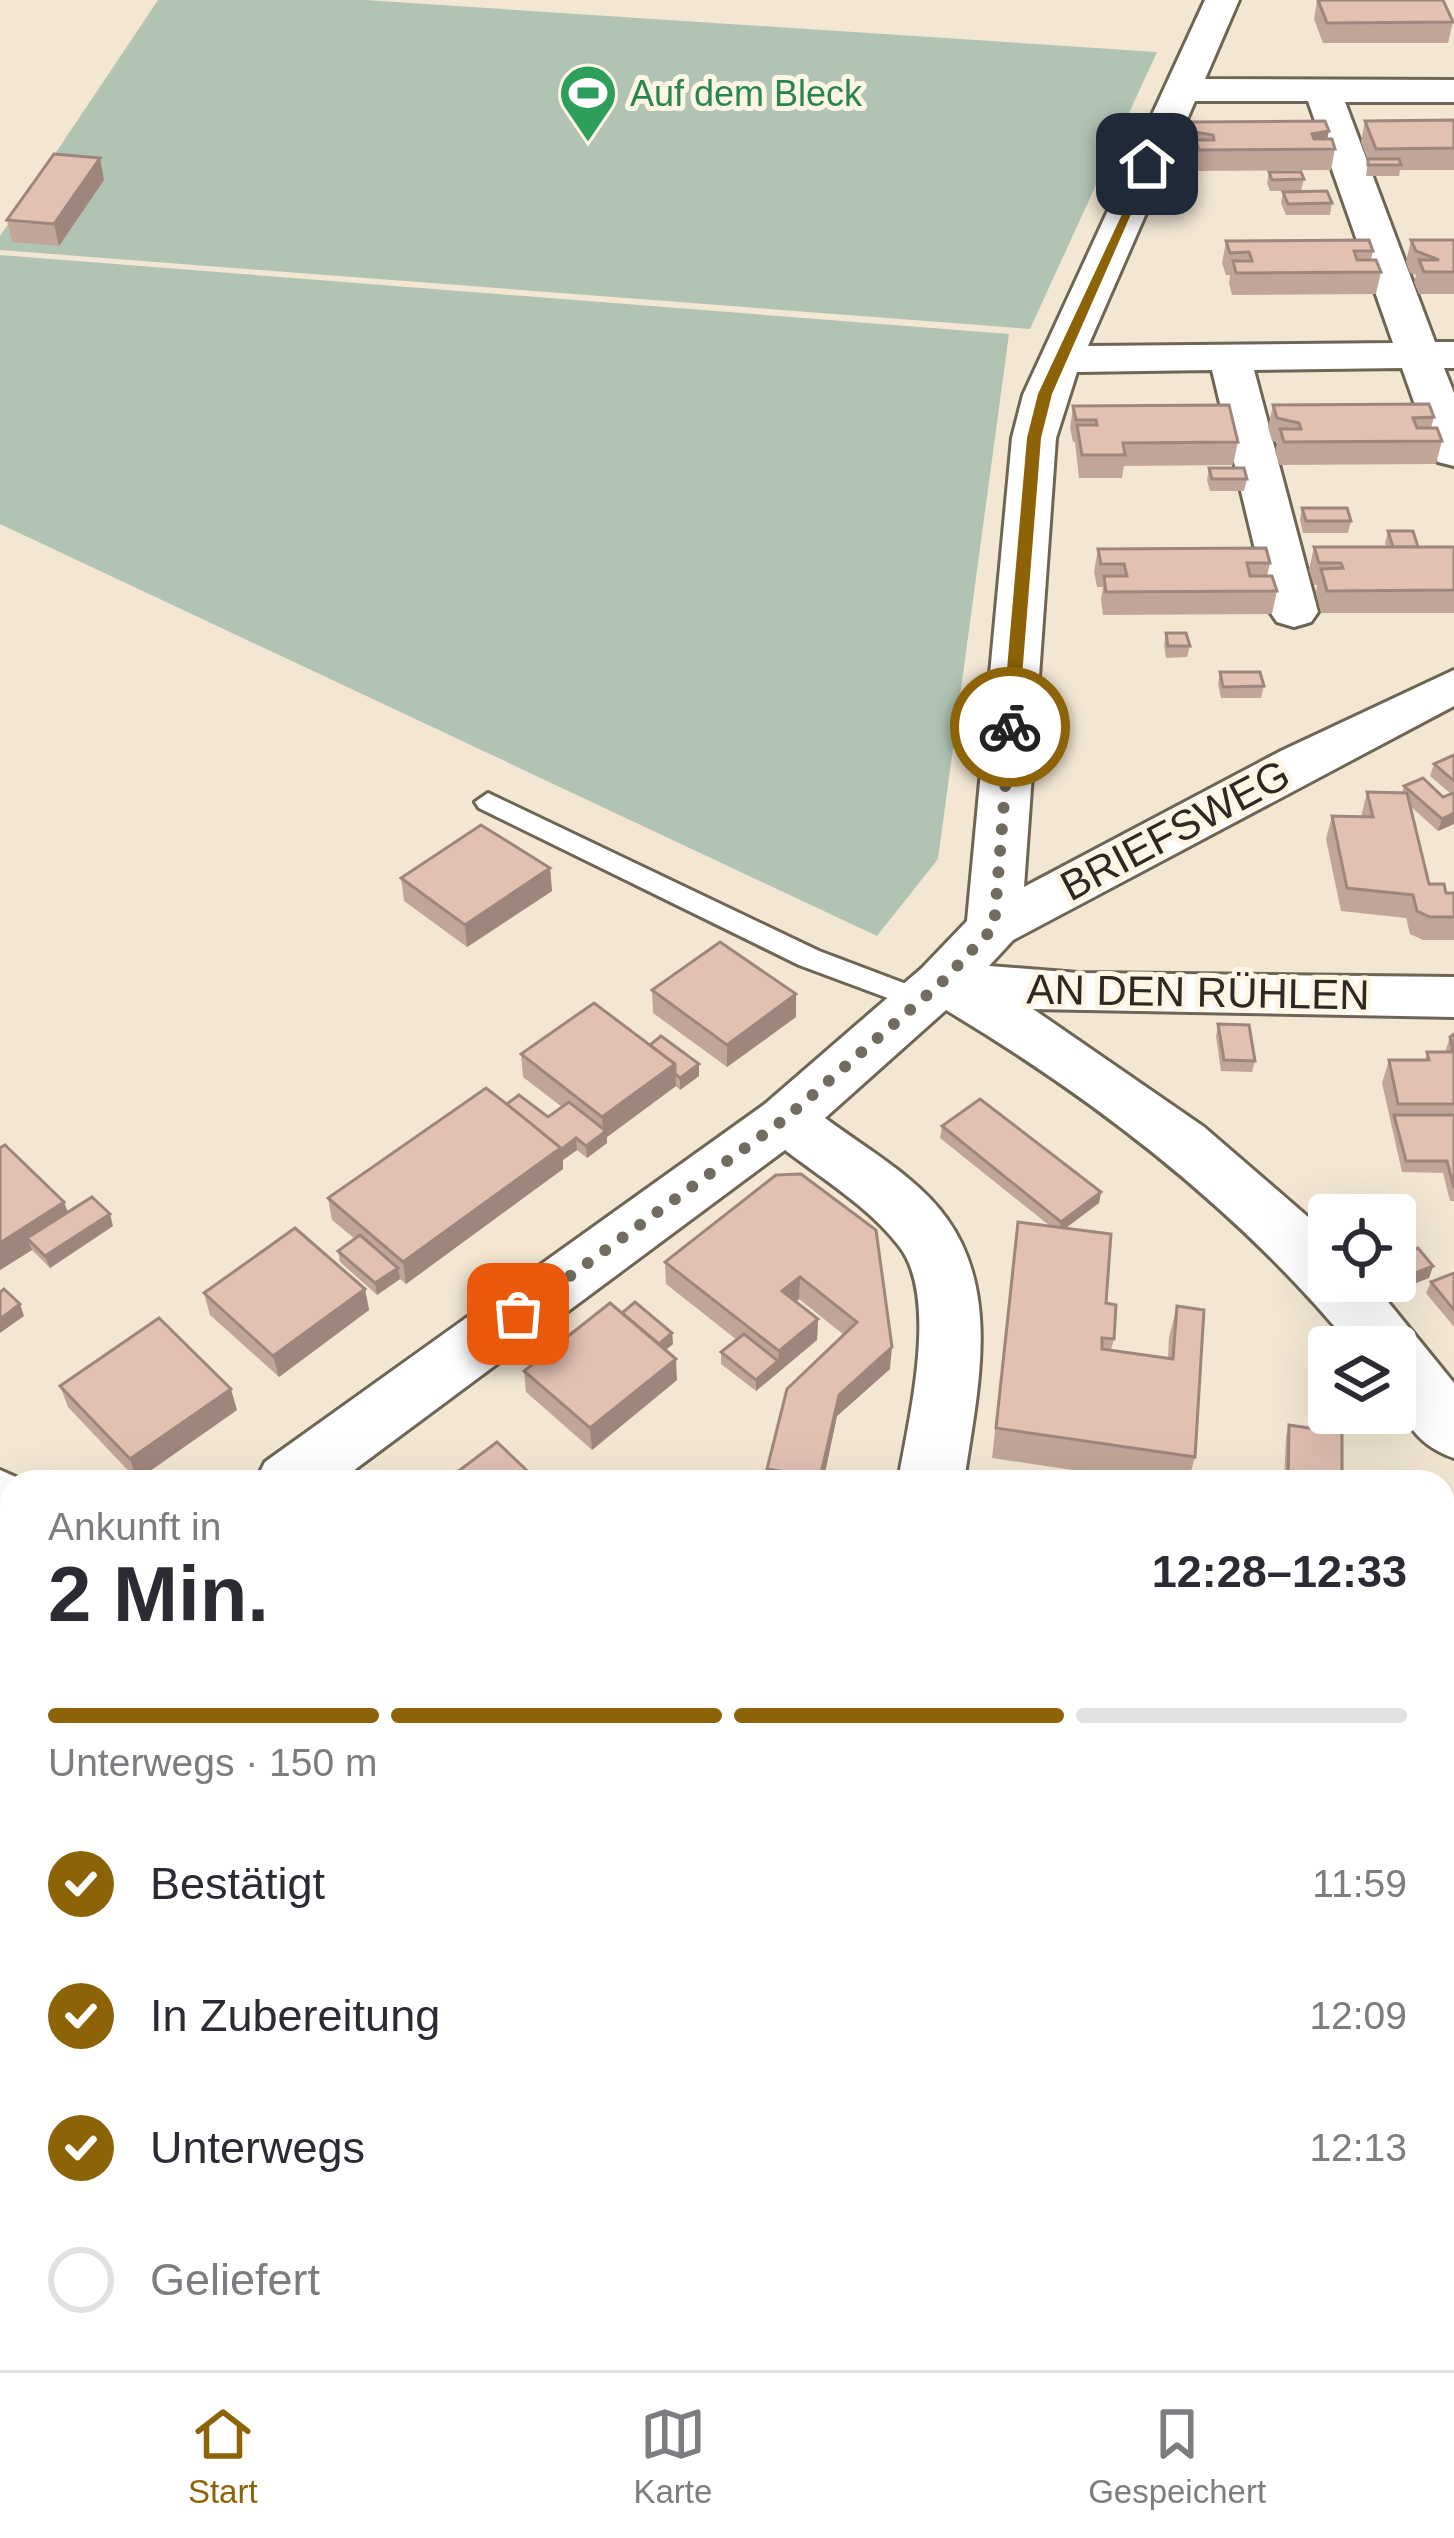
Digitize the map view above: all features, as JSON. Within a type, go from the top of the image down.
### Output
[{"type":"street","points":[[994,927],[1034,438],[1045,394],[1065,359],[1222,0]]},
{"type":"street","points":[[1179,90],[1454,91]]},
{"type":"street","points":[[1323,91],[1437,355],[1454,453]]},
{"type":"street","points":[[1065,359],[1437,355]]},
{"type":"street","points":[[1230,358],[1294,612]]},
{"type":"street","name":"BRIEFSWEG","points":[[304,1470],[786,1118],[931,991],[994,927],[1299,763],[1454,686]]},
{"type":"street","points":[[931,991],[1049,1043],[1164,1130],[1279,1229],[1369,1326]]},
{"type":"street","name":"AN DEN RÜHLEN","points":[[931,991],[1454,997]]},
{"type":"street","points":[[786,1118],[926,1235],[946,1288],[932,1470]]},
{"type":"street","points":[[1416,1382],[1454,1431]]},
{"type":"lane","points":[[488,802],[808,958],[931,991]]},
{"type":"green space","name":"Auf dem Bleck","points":[[158,0],[365,0],[1157,52],[1030,329],[0,250],[0,236]]},
{"type":"green space","points":[[0,255],[1009,334],[938,859],[877,936],[0,524]]},
{"type":"building","points":[[1318,0],[1443,0],[1453,22],[1327,23]]},
{"type":"building","points":[[1454,120],[1454,148],[1376,149],[1365,121]]},
{"type":"building","points":[[1325,121],[1329,131],[1312,134],[1314,139],[1332,139],[1335,149],[1199,150],[1196,140],[1214,140],[1213,135],[1194,132],[1191,122]]},
{"type":"building","points":[[54,154],[100,158],[54,224],[7,220]]},
{"type":"building","points":[[1368,159],[1399,159],[1401,165],[1368,165]]},
{"type":"building","points":[[1269,172],[1301,172],[1304,179],[1272,180]]},
{"type":"building","points":[[1327,191],[1332,203],[1288,204],[1283,192]]},
{"type":"building","points":[[1369,240],[1373,251],[1354,251],[1357,260],[1376,260],[1381,272],[1236,273],[1233,261],[1252,261],[1249,252],[1230,253],[1226,241]]},
{"type":"building","points":[[1411,240],[1454,240],[1454,272],[1424,272],[1419,260],[1439,260],[1416,251]]},
{"type":"building","points":[[1429,404],[1434,417],[1413,418],[1417,428],[1437,428],[1442,441],[1284,442],[1280,429],[1301,429],[1299,423],[1277,418],[1273,405]]},
{"type":"building","points":[[1229,405],[1238,442],[1123,443],[1125,455],[1082,455],[1077,425],[1097,425],[1096,420],[1076,420],[1073,406]]},
{"type":"building","points":[[1209,468],[1244,468],[1247,479],[1212,479]]},
{"type":"building","points":[[1302,508],[1347,508],[1351,521],[1306,521]]},
{"type":"building","points":[[1388,531],[1413,531],[1418,547],[1393,547]]},
{"type":"building","points":[[1314,547],[1454,547],[1454,590],[1327,591],[1321,569],[1343,568],[1341,563],[1319,563]]},
{"type":"building","points":[[1266,548],[1270,563],[1247,563],[1250,576],[1272,576],[1277,591],[1106,592],[1104,576],[1127,576],[1124,564],[1101,564],[1098,549]]},
{"type":"building","points":[[1166,633],[1186,633],[1190,646],[1168,646]]},
{"type":"building","points":[[1220,672],[1260,672],[1264,686],[1223,687]]},
{"type":"building","points":[[1454,755],[1454,781],[1434,764]]},
{"type":"building","points":[[1423,778],[1443,797],[1454,793],[1454,813],[1442,819],[1404,786]]},
{"type":"building","points":[[1367,792],[1407,793],[1429,884],[1444,884],[1446,893],[1454,893],[1454,917],[1430,917],[1417,911],[1413,895],[1347,888],[1332,816],[1373,817]]},
{"type":"building","points":[[481,825],[550,868],[465,925],[401,878]]},
{"type":"building","points":[[720,942],[796,994],[727,1045],[652,990]]},
{"type":"building","points":[[594,1003],[675,1064],[602,1117],[521,1054]]},
{"type":"building","points":[[1218,1024],[1249,1025],[1255,1061],[1224,1060]]},
{"type":"building","points":[[1454,1034],[1454,1104],[1398,1104],[1389,1060],[1429,1060],[1427,1052],[1453,1052],[1450,1037]]},
{"type":"building","points":[[661,1036],[699,1064],[680,1078],[675,1064],[650,1045]]},
{"type":"building","points":[[486,1088],[562,1147],[403,1262],[328,1198]]},
{"type":"building","points":[[519,1095],[548,1117],[569,1102],[606,1131],[586,1146],[576,1138],[562,1149],[507,1104]]},
{"type":"building","points":[[980,1099],[1101,1192],[1061,1222],[942,1126]]},
{"type":"building","points":[[1394,1115],[1454,1115],[1454,1188],[1447,1161],[1406,1161]]},
{"type":"building","points":[[5,1145],[64,1202],[0,1243],[0,1148]]},
{"type":"building","points":[[801,1174],[876,1230],[892,1347],[839,1395],[822,1470],[767,1469],[787,1389],[857,1322],[800,1277],[782,1291],[818,1319],[779,1351],[665,1262],[776,1175]]},
{"type":"building","points":[[92,1197],[110,1214],[45,1256],[27,1238]]},
{"type":"building","points":[[1018,1222],[1111,1234],[1106,1303],[1116,1305],[1114,1339],[1102,1338],[1102,1349],[1173,1359],[1177,1306],[1204,1310],[1195,1457],[996,1428]]},
{"type":"building","points":[[295,1228],[365,1289],[273,1356],[204,1293]]},
{"type":"building","points":[[360,1235],[398,1268],[375,1283],[338,1251]]},
{"type":"building","points":[[1418,1248],[1433,1266],[1416,1273]]},
{"type":"building","points":[[1454,1273],[1454,1310],[1431,1282]]},
{"type":"building","points":[[4,1289],[20,1304],[0,1319],[0,1292]]},
{"type":"building","points":[[635,1302],[672,1333],[659,1344],[622,1313]]},
{"type":"building","points":[[610,1303],[676,1359],[590,1428],[524,1371]]},
{"type":"building","points":[[159,1318],[231,1389],[130,1459],[60,1386]]},
{"type":"building","points":[[744,1334],[778,1361],[756,1380],[721,1352]]},
{"type":"building","points":[[1289,1425],[1308,1428],[1308,1434],[1342,1434],[1342,1470],[1288,1470]]},
{"type":"building","points":[[497,1442],[526,1470],[460,1470]]},
{"type":"way so far","points":[[518,1314],[786,1118],[942,982],[994,927],[1010,727]]},
{"type":"place","name":"Auf dem Bleck","points":[[588,144]]},
{"type":"route","points":[[1010,727],[1034,438],[1045,394],[1065,359],[1147,164]]}]
